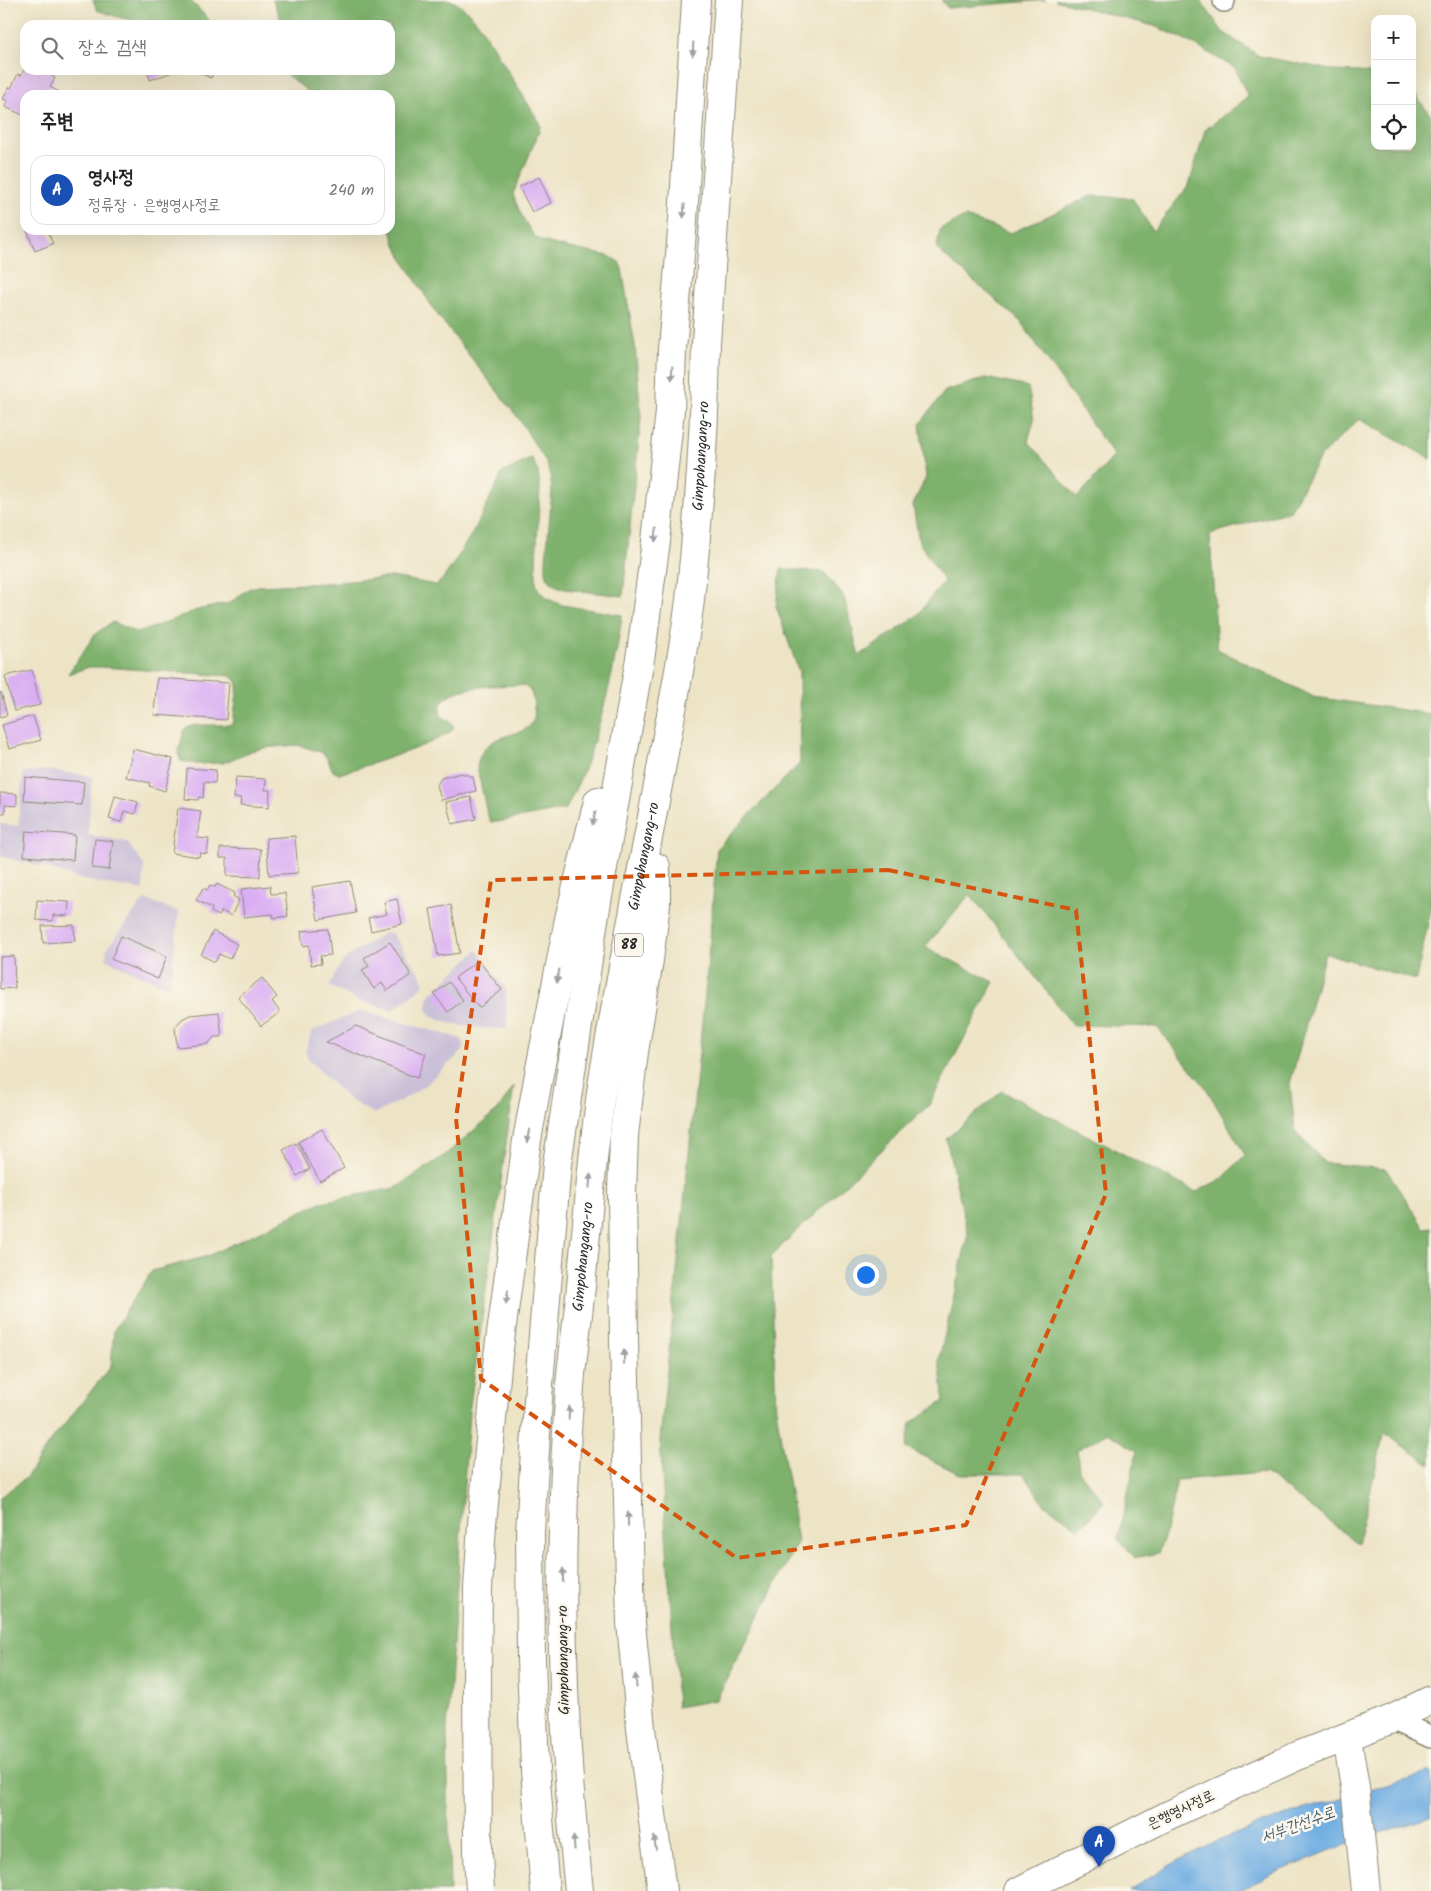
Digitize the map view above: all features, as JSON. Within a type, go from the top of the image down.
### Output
[{"type":"main road","points":[[545,1891],[535,1770],[531,1659],[530,1532],[538,1384],[557,1164],[595,914],[641,653],[670,411],[672,348],[684,203],[696,0]]},
{"type":"main road","name":"Gimpohangang-ro","points":[[579,1891],[567,1762],[564,1686],[563,1579],[571,1375],[584,1261],[591,1166],[603,1084],[679,674],[692,574],[705,398],[706,342],[729,0]]},
{"type":"main road","points":[[480,1891],[478,1854],[478,1589],[482,1524],[498,1356],[527,1140],[569,919],[598,802],[641,653]]},
{"type":"main road","points":[[656,797],[656,904],[649,960],[637,1027],[626,1117],[622,1193],[631,1623],[640,1729],[662,1891]]},
{"type":"main road","name":"은행영사정로","points":[[1019,1891],[1177,1811],[1295,1758],[1392,1719],[1431,1700]]},
{"type":"main road","points":[[1347,1738],[1355,1787],[1366,1891]]},
{"type":"street","points":[[1392,1719],[1431,1736]]},
{"type":"highlighted area","points":[[888,870],[1076,910],[1106,1194],[966,1525],[737,1558],[481,1379],[456,1118],[491,880]]},
{"type":"shaded area","points":[[44,770],[92,776],[88,835],[127,842],[144,865],[143,890],[83,880],[44,867],[0,856],[0,824],[18,826],[23,773]]},
{"type":"shaded area","points":[[145,899],[179,912],[170,988],[107,960],[106,951],[112,941]]},
{"type":"shaded area","points":[[386,932],[392,933],[424,980],[423,986],[393,1010],[359,1001],[329,986],[346,958]]},
{"type":"shaded area","points":[[477,950],[506,989],[507,1029],[456,1025],[433,1017],[427,1010],[428,999],[431,994]]},
{"type":"shaded area","points":[[361,1011],[462,1039],[464,1050],[425,1085],[404,1099],[374,1114],[348,1099],[309,1060],[305,1051],[312,1031]]},
{"type":"green space","points":[[93,0],[190,0],[209,20],[132,20],[97,10]]},
{"type":"green space","points":[[273,0],[450,0],[466,10],[479,24],[538,120],[539,132],[513,194],[527,224],[534,235],[542,241],[609,256],[619,262],[622,269],[635,345],[641,417],[623,596],[565,589],[554,585],[548,579],[546,559],[552,490],[546,462],[519,419],[436,313],[402,258],[394,241],[392,235],[395,235],[395,90],[306,90],[287,75],[395,75],[395,20],[280,20]]},
{"type":"green space","points":[[941,0],[1046,0],[948,8]]},
{"type":"green space","points":[[1055,0],[1200,0],[1223,32],[1259,56],[1337,71],[1371,73],[1371,150],[1416,150],[1416,95],[1431,116],[1431,459],[1359,419],[1320,457],[1290,511],[1210,534],[1217,649],[1314,697],[1431,714],[1431,909],[1416,980],[1325,953],[1290,1084],[1295,1132],[1325,1163],[1386,1169],[1424,1228],[1431,1227],[1431,1465],[1384,1433],[1358,1543],[1265,1473],[1177,1480],[1166,1532],[1158,1553],[1135,1558],[1118,1538],[1137,1451],[1108,1433],[1077,1450],[1079,1471],[1104,1502],[1079,1529],[1044,1504],[1024,1474],[960,1474],[906,1448],[911,1423],[944,1401],[939,1360],[968,1234],[946,1139],[1002,1091],[1196,1192],[1223,1178],[1245,1155],[1206,1088],[1157,1027],[1073,1025],[970,894],[925,947],[994,982],[929,1105],[771,1256],[776,1409],[798,1541],[716,1700],[677,1707],[660,1440],[706,984],[717,848],[800,763],[799,672],[776,606],[781,569],[824,572],[844,597],[859,656],[917,616],[944,581],[919,542],[913,505],[926,477],[920,424],[945,391],[986,378],[1028,387],[1034,420],[1028,441],[1077,498],[1114,456],[1021,322],[937,249],[940,229],[965,217],[1011,233],[1091,196],[1132,198],[1153,231],[1189,185],[1205,130],[1248,97],[1235,68],[1186,40],[1154,26]]},
{"type":"green space","points":[[532,458],[538,472],[540,487],[536,562],[536,583],[538,589],[546,598],[562,605],[622,615],[613,670],[599,724],[586,765],[566,809],[497,822],[491,822],[487,814],[477,767],[481,754],[488,745],[496,740],[524,730],[530,725],[534,716],[534,703],[531,692],[525,686],[483,687],[456,692],[446,698],[441,706],[441,716],[451,722],[453,726],[448,733],[420,747],[339,774],[333,771],[326,756],[321,752],[298,745],[263,748],[223,763],[196,764],[181,761],[178,753],[184,731],[187,727],[196,725],[229,725],[233,723],[238,684],[231,676],[102,667],[89,667],[68,674],[95,634],[113,622],[135,632],[144,631],[197,610],[230,603],[248,589],[258,586],[327,583],[392,577],[436,585],[452,566],[476,527],[502,473]]},
{"type":"green space","points":[[514,1086],[469,1413],[447,1729],[450,1891],[0,1891],[0,1497],[26,1478],[48,1445],[111,1366],[114,1330],[152,1271],[208,1256],[321,1202],[396,1188],[445,1155],[498,1110]]},
{"type":"water","name":"서부간선수로","points":[[1431,1772],[1431,1817],[1331,1850],[1275,1873],[1238,1891],[1129,1891],[1185,1857],[1244,1830],[1306,1809]]},
{"type":"building","points":[[18,74],[21,76],[52,75],[55,78],[50,87],[56,90],[20,90],[20,114],[5,107],[8,101],[3,99]]},
{"type":"building","points":[[148,75],[164,75],[150,80]]},
{"type":"building","points":[[539,177],[551,203],[532,212],[519,187]]},
{"type":"building","points":[[29,235],[49,235],[53,244],[35,251]]},
{"type":"building","points":[[32,670],[40,705],[14,711],[5,676]]},
{"type":"building","points":[[157,678],[229,683],[226,720],[154,715]]},
{"type":"building","points":[[0,693],[7,715],[0,717]]},
{"type":"building","points":[[33,716],[41,740],[9,749],[2,725]]},
{"type":"building","points":[[133,749],[173,759],[165,791],[149,786],[150,783],[126,777]]},
{"type":"building","points":[[187,768],[216,770],[215,783],[204,782],[203,798],[199,797],[198,800],[185,799]]},
{"type":"building","points":[[461,773],[473,777],[476,791],[441,800],[437,785],[441,778]]},
{"type":"building","points":[[25,777],[84,782],[82,805],[24,801]]},
{"type":"building","points":[[236,777],[266,779],[265,790],[270,790],[269,807],[240,805],[241,798],[234,798]]},
{"type":"building","points":[[0,793],[17,794],[17,806],[5,805],[5,813],[0,813]]},
{"type":"building","points":[[115,796],[138,802],[135,814],[124,811],[121,822],[109,819]]},
{"type":"building","points":[[471,797],[476,819],[452,824],[446,802]]},
{"type":"building","points":[[178,808],[201,811],[197,838],[209,839],[207,854],[200,853],[199,857],[172,853]]},
{"type":"building","points":[[26,831],[75,835],[73,860],[24,856]]},
{"type":"building","points":[[295,836],[298,873],[269,875],[266,838]]},
{"type":"building","points":[[95,839],[113,841],[109,870],[92,868]]},
{"type":"building","points":[[220,848],[261,849],[260,877],[227,876],[227,858],[220,858]]},
{"type":"building","points":[[350,881],[356,913],[318,920],[312,887]]},
{"type":"building","points":[[217,884],[235,893],[233,896],[239,900],[231,916],[222,911],[219,916],[211,912],[212,908],[196,900],[203,888],[207,890],[210,885],[215,887]]},
{"type":"building","points":[[270,886],[271,894],[285,893],[288,916],[274,918],[273,914],[244,917],[241,889]]},
{"type":"building","points":[[397,899],[402,924],[371,931],[368,918],[387,914],[384,902]]},
{"type":"building","points":[[37,900],[69,902],[68,916],[53,915],[53,921],[36,920]]},
{"type":"building","points":[[451,905],[460,953],[438,956],[430,909]]},
{"type":"building","points":[[74,925],[75,941],[43,943],[42,926]]},
{"type":"building","points":[[328,929],[331,955],[320,956],[321,964],[311,965],[309,945],[303,946],[301,931]]},
{"type":"building","points":[[213,931],[237,944],[230,959],[219,954],[215,962],[201,955]]},
{"type":"building","points":[[121,936],[167,956],[158,979],[111,959]]},
{"type":"building","points":[[390,942],[411,975],[387,991],[382,983],[374,989],[362,970],[369,966],[364,958]]},
{"type":"building","points":[[14,956],[15,988],[0,989],[0,957]]},
{"type":"building","points":[[478,960],[502,990],[479,1008],[455,978]]},
{"type":"building","points":[[262,978],[277,997],[272,1001],[280,1012],[261,1026],[238,997]]},
{"type":"building","points":[[449,982],[463,1000],[448,1012],[434,994]]},
{"type":"building","points":[[219,1012],[222,1037],[214,1037],[208,1044],[177,1047],[175,1027],[182,1019],[190,1015]]},
{"type":"building","points":[[356,1026],[426,1054],[417,1078],[326,1042]]},
{"type":"building","points":[[322,1129],[344,1168],[320,1181],[298,1142]]},
{"type":"building","points":[[296,1143],[310,1169],[297,1176],[283,1150]]},
{"type":"place","name":"영사정","points":[[1099,1867]]}]
